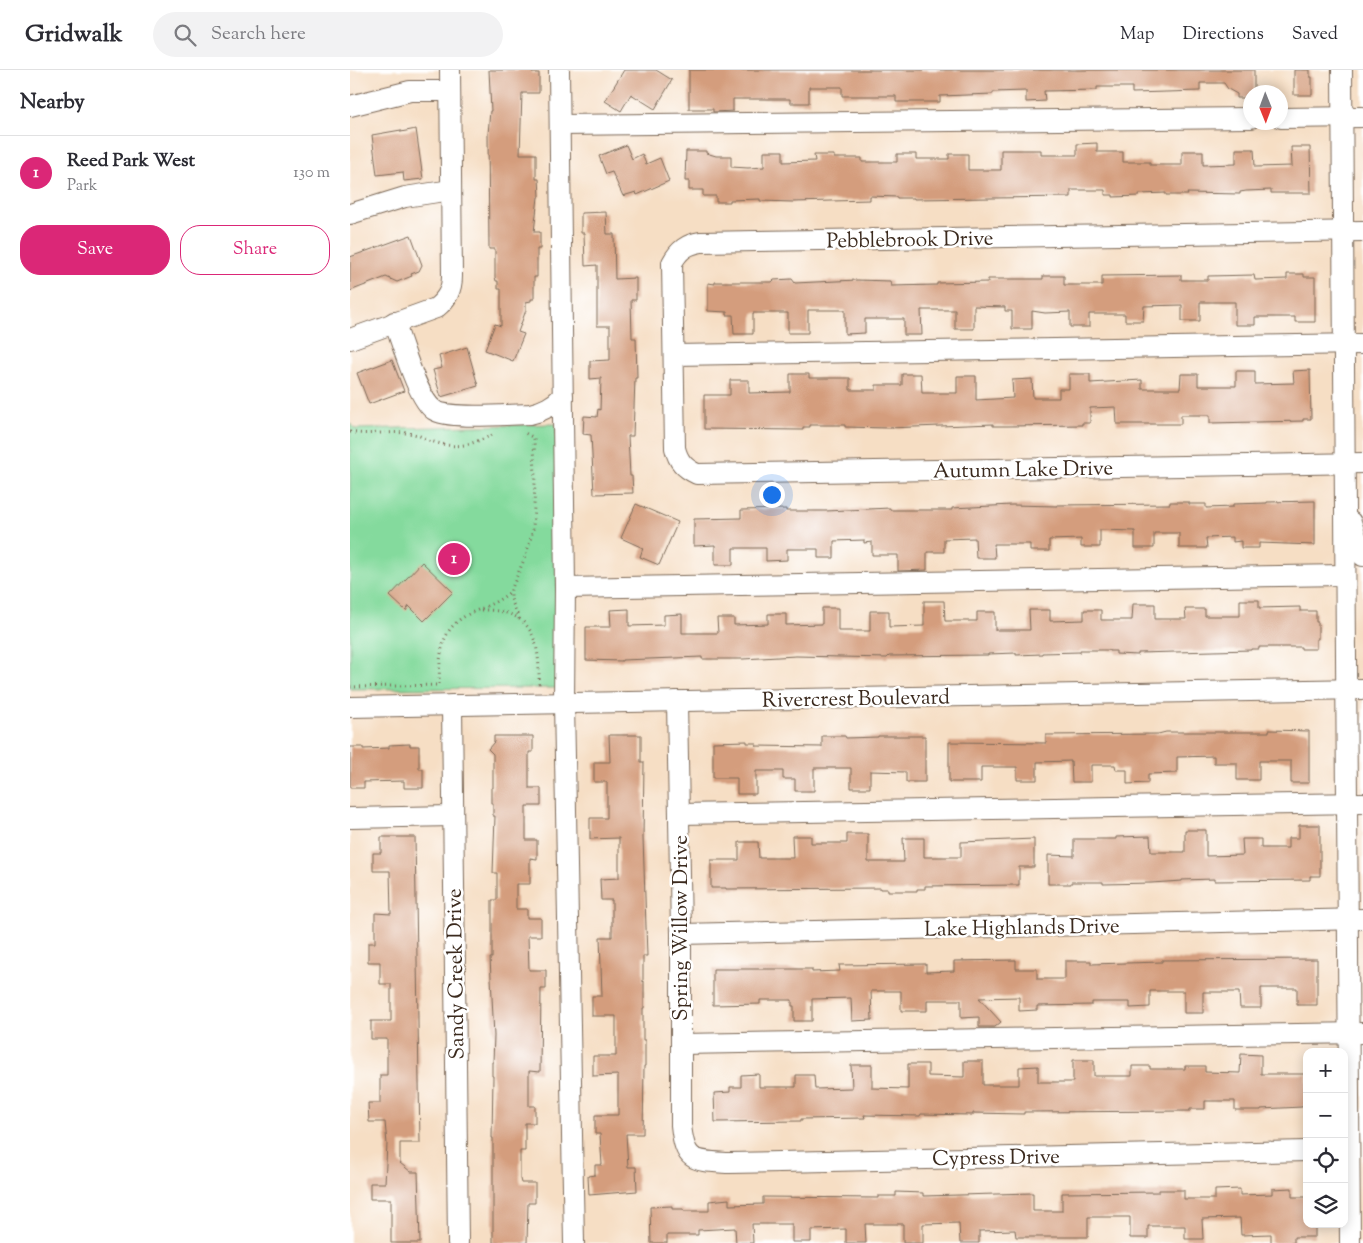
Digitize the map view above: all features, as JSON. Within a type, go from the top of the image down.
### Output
[{"type":"street","points":[[350,338],[436,308],[443,302],[452,285],[450,70]]},
{"type":"street","points":[[559,70],[565,588],[564,695],[574,1243]]},
{"type":"street","points":[[1342,70],[1343,231],[1353,344],[1354,463],[1345,504],[1345,575],[1354,689],[1355,803],[1356,1033],[1350,1243]]},
{"type":"street","points":[[350,106],[410,91],[450,91]]},
{"type":"street","points":[[1288,118],[1363,117]]},
{"type":"street","points":[[560,125],[1243,118]]},
{"type":"street","points":[[350,214],[405,197],[451,190]]},
{"type":"street","name":"Pebblebrook Drive","points":[[684,467],[675,448],[672,263],[683,248],[692,243],[1363,231]]},
{"type":"street","points":[[394,322],[420,392],[434,410],[447,415],[530,414],[554,405],[563,396]]},
{"type":"street","points":[[674,355],[1353,344]]},
{"type":"street","name":"Autumn Lake Drive","points":[[684,467],[697,474],[704,475],[1354,463]]},
{"type":"street","points":[[1345,504],[1363,556]]},
{"type":"street","points":[[565,588],[1345,575]]},
{"type":"street","name":"Rivercrest Boulevard","points":[[350,707],[452,705],[564,695],[677,701],[1354,689]]},
{"type":"street","name":"Spring Willow Drive","points":[[677,701],[681,934],[681,1125],[682,1140],[687,1154]]},
{"type":"street","name":"Sandy Creek Drive","points":[[452,705],[458,1243]]},
{"type":"street","points":[[679,814],[1355,803]]},
{"type":"street","points":[[350,818],[454,816]]},
{"type":"street","name":"Lake Highlands Drive","points":[[681,934],[1355,920]]},
{"type":"street","points":[[681,1044],[1356,1033]]},
{"type":"street","name":"Cypress Drive","points":[[687,1154],[695,1159],[709,1162],[729,1163],[1303,1150]]},
{"type":"path","points":[[350,687],[439,685],[442,645],[448,633],[458,620],[503,598],[511,590],[526,555],[533,530],[534,438],[520,430]]},
{"type":"path","points":[[350,432],[359,434],[380,432],[414,434],[434,442],[465,446],[502,431]]},
{"type":"path","points":[[511,590],[511,598],[518,619]]},
{"type":"path","points":[[477,610],[497,610],[508,613],[528,627],[535,639],[538,651],[539,687],[564,695]]},
{"type":"green space","points":[[350,423],[355,429],[556,424],[558,688],[350,689]]},
{"type":"building","points":[[489,70],[532,70],[532,73],[539,73],[539,93],[522,93],[520,154],[536,154],[536,179],[539,179],[540,196],[538,197],[534,232],[540,232],[540,249],[537,249],[537,277],[534,277],[534,299],[526,302],[526,310],[518,332],[524,334],[513,361],[485,350],[495,324],[501,326],[501,289],[498,289],[498,281],[496,281],[495,277],[495,249],[489,249],[488,134],[491,111]]},
{"type":"building","points":[[624,70],[656,70],[672,80],[655,109],[631,94],[621,111],[605,101]]},
{"type":"building","points":[[689,70],[1254,70],[1254,85],[1243,85],[1243,98],[1237,98],[1237,94],[1228,89],[1224,83],[1200,83],[1200,91],[1132,93],[1132,87],[1097,87],[1097,90],[1044,91],[1045,101],[1026,102],[1026,91],[940,96],[940,102],[896,102],[896,96],[842,96],[842,87],[809,87],[809,103],[790,103],[790,99],[733,99],[733,111],[713,112],[713,109],[689,109]]},
{"type":"building","points":[[1294,70],[1310,70],[1312,95],[1294,95]]},
{"type":"building","points":[[416,129],[423,179],[404,181],[403,172],[377,175],[372,135]]},
{"type":"building","points":[[1097,143],[1097,152],[1123,152],[1123,162],[1150,162],[1150,165],[1182,165],[1182,151],[1203,151],[1203,165],[1236,164],[1236,149],[1254,149],[1255,167],[1292,166],[1291,147],[1310,147],[1311,193],[1271,193],[1271,190],[1246,191],[1240,192],[1240,194],[1187,193],[1188,195],[1166,195],[1166,193],[1113,197],[1113,195],[1105,195],[1105,190],[1071,190],[1071,197],[914,199],[870,196],[870,200],[793,202],[760,201],[760,199],[716,202],[716,196],[703,196],[703,190],[689,190],[689,181],[685,181],[686,151],[706,151],[706,153],[716,156],[731,156],[731,167],[748,168],[764,167],[764,151],[783,151],[783,162],[815,161],[814,155],[834,155],[834,158],[862,158],[862,162],[897,162],[897,154],[916,154],[916,159],[949,159],[949,154],[968,154],[968,170],[1001,170],[1001,150],[1041,150],[1041,155],[1077,155],[1077,144]]},
{"type":"building","points":[[626,145],[632,159],[642,154],[646,164],[660,158],[669,181],[637,195],[636,192],[623,196],[612,172],[606,174],[599,156]]},
{"type":"building","points":[[606,212],[607,234],[614,234],[615,279],[636,278],[636,300],[631,300],[632,338],[636,338],[637,378],[635,378],[633,436],[628,436],[630,476],[632,476],[633,493],[594,494],[591,435],[583,434],[584,416],[597,417],[598,409],[600,410],[601,378],[590,379],[590,361],[610,360],[610,326],[597,326],[597,265],[585,266],[584,233],[581,233],[581,213]]},
{"type":"building","points":[[411,235],[422,265],[419,271],[397,282],[386,277],[350,291],[350,257]]},
{"type":"building","points":[[1287,274],[1304,274],[1304,277],[1315,277],[1315,322],[1295,322],[1295,317],[1255,317],[1255,325],[1235,325],[1235,302],[1200,302],[1200,321],[1182,321],[1182,305],[1144,306],[1143,321],[1125,321],[1125,314],[1089,314],[1089,327],[1070,327],[1070,312],[1045,313],[1032,311],[1032,329],[1012,329],[1012,311],[1005,311],[1005,307],[974,306],[974,329],[955,329],[955,310],[921,310],[922,335],[904,335],[904,319],[865,319],[865,333],[845,334],[845,310],[808,310],[808,333],[788,333],[788,313],[753,313],[753,334],[734,334],[733,315],[727,315],[727,312],[708,311],[708,283],[715,284],[715,282],[772,282],[774,280],[792,279],[795,283],[857,280],[890,281],[891,286],[988,282],[988,279],[1043,279],[1043,276],[1064,276],[1064,285],[1102,285],[1102,276],[1181,275],[1181,280],[1208,280],[1208,276],[1254,275],[1255,280],[1287,279]]},
{"type":"building","points":[[467,347],[478,386],[441,397],[433,370],[442,368],[439,356]]},
{"type":"building","points":[[392,360],[404,391],[369,404],[357,373]]},
{"type":"building","points":[[1310,370],[1311,419],[1303,419],[1303,421],[1210,423],[1210,415],[1181,415],[1181,424],[1117,424],[1116,407],[1090,408],[1090,423],[1082,423],[1082,425],[993,426],[993,424],[888,428],[810,425],[810,427],[803,427],[803,430],[704,429],[704,395],[730,395],[730,380],[749,380],[749,393],[790,392],[790,374],[809,374],[809,378],[850,378],[850,390],[876,390],[876,385],[902,385],[902,374],[921,374],[922,393],[957,393],[957,376],[976,376],[976,400],[1013,398],[1012,380],[1032,379],[1033,398],[1059,398],[1059,389],[1069,389],[1069,374],[1090,374],[1090,383],[1142,380],[1142,389],[1180,389],[1181,374],[1198,374],[1198,386],[1236,386],[1236,371],[1255,371],[1255,384],[1294,383],[1293,371]]},
{"type":"building","points":[[1315,501],[1315,545],[1259,543],[1259,548],[1241,548],[1241,541],[1233,542],[1233,537],[1206,538],[1207,548],[1179,548],[1179,533],[1154,533],[1154,548],[1135,548],[1135,531],[1100,530],[1100,547],[1081,547],[1081,539],[1049,540],[1049,551],[1030,551],[1030,544],[994,544],[995,558],[976,558],[975,538],[944,539],[944,552],[927,552],[927,570],[898,571],[898,555],[872,555],[872,542],[864,543],[864,540],[834,541],[834,558],[818,558],[818,549],[787,549],[787,560],[766,561],[766,548],[733,548],[733,565],[715,565],[715,545],[694,546],[694,519],[741,518],[741,510],[786,509],[786,511],[826,511],[890,508],[890,510],[952,510],[952,508],[1012,505],[1170,504],[1170,502],[1206,504],[1206,508],[1233,507],[1233,504]]},
{"type":"building","points":[[636,504],[678,522],[659,565],[640,557],[643,548],[621,538]]},
{"type":"building","points":[[422,562],[453,592],[424,621],[409,606],[406,611],[390,596]]},
{"type":"building","points":[[1240,600],[1259,600],[1259,608],[1300,607],[1300,611],[1316,611],[1318,639],[1316,639],[1316,649],[1259,647],[1259,649],[1251,650],[1138,653],[1138,655],[1116,654],[1116,651],[1109,650],[1080,650],[1080,652],[1042,654],[889,656],[887,658],[796,656],[743,659],[702,659],[702,657],[622,661],[586,660],[586,627],[611,627],[610,610],[629,609],[629,626],[664,625],[664,615],[682,614],[682,633],[718,633],[717,618],[734,618],[734,625],[768,624],[768,614],[786,614],[786,625],[822,624],[822,608],[838,608],[838,631],[870,631],[870,611],[889,611],[889,627],[924,626],[924,601],[944,601],[945,621],[977,621],[977,612],[995,612],[995,630],[1030,630],[1029,610],[1050,610],[1050,621],[1084,620],[1084,610],[1101,610],[1101,620],[1132,620],[1133,604],[1155,604],[1155,619],[1186,619],[1185,609],[1205,609],[1205,616],[1240,616]]},
{"type":"building","points":[[1269,730],[1309,731],[1309,783],[1291,783],[1291,761],[1259,761],[1259,780],[1237,780],[1237,763],[1214,763],[1214,756],[1177,757],[1177,773],[1148,774],[1148,783],[1127,784],[1127,770],[1116,770],[1115,765],[1091,765],[1091,782],[1072,782],[1071,761],[1037,762],[1037,780],[1017,780],[1017,767],[981,767],[981,782],[949,782],[949,742],[1046,743],[1046,735],[1269,732]]},
{"type":"building","points":[[609,735],[641,735],[641,762],[644,762],[643,838],[647,956],[643,956],[643,1040],[645,1040],[645,1066],[643,1134],[626,1134],[628,1167],[636,1167],[637,1191],[589,1195],[588,1176],[595,1175],[595,1165],[602,1165],[600,1134],[595,1134],[595,1115],[618,1115],[618,1075],[593,1076],[593,1056],[616,1056],[616,1016],[592,1016],[592,996],[602,996],[600,937],[612,937],[612,900],[601,900],[600,879],[619,878],[619,838],[590,839],[590,818],[607,818],[607,782],[594,782],[594,762],[610,762]]},
{"type":"building","points":[[494,736],[533,736],[533,752],[529,752],[529,788],[541,788],[541,806],[526,806],[526,840],[537,840],[537,859],[530,858],[530,884],[516,884],[516,909],[527,909],[527,918],[541,918],[541,936],[528,936],[529,970],[546,970],[546,989],[541,989],[540,1072],[529,1071],[529,1106],[535,1106],[535,1123],[525,1123],[525,1151],[520,1151],[521,1183],[535,1183],[535,1203],[528,1203],[527,1243],[493,1243],[492,1062],[494,1036],[490,958],[492,958],[492,900],[497,900],[497,873],[493,873],[495,816],[493,816],[493,803],[491,803],[491,788],[493,788],[493,754],[488,749],[494,742]]},
{"type":"building","points":[[822,736],[845,736],[846,738],[925,736],[925,782],[906,782],[906,772],[870,771],[870,788],[851,788],[851,768],[814,768],[814,791],[795,791],[795,779],[783,779],[783,771],[756,771],[756,794],[737,794],[737,778],[713,778],[713,742],[747,741],[747,743],[756,743],[756,746],[822,747]]},
{"type":"building","points":[[410,744],[410,746],[419,746],[419,769],[423,769],[423,788],[404,788],[404,781],[364,782],[364,788],[350,788],[350,747],[363,747],[363,749],[389,748],[389,745]]},
{"type":"building","points":[[1299,825],[1320,825],[1320,876],[1310,876],[1310,880],[1214,881],[1214,879],[1151,883],[1103,884],[1103,882],[1071,882],[1071,884],[1048,884],[1048,855],[1074,856],[1074,839],[1116,839],[1116,837],[1150,836],[1151,852],[1185,852],[1185,830],[1206,830],[1206,856],[1243,855],[1242,839],[1261,839],[1261,848],[1288,848],[1288,838],[1299,838]]},
{"type":"building","points":[[847,834],[868,834],[868,862],[904,862],[903,838],[924,838],[924,857],[961,857],[961,842],[1034,839],[1034,867],[1019,867],[1019,885],[925,886],[925,889],[917,889],[917,891],[888,891],[888,889],[881,888],[711,888],[711,860],[739,860],[739,842],[758,842],[759,858],[793,858],[792,836],[811,836],[811,843],[847,843]]},
{"type":"building","points":[[381,837],[415,837],[420,1143],[400,1143],[400,1163],[411,1172],[418,1172],[420,1243],[391,1243],[391,1199],[370,1199],[370,1183],[385,1183],[387,1144],[385,1122],[369,1122],[368,1103],[380,1103],[380,1075],[387,1075],[387,1039],[371,1039],[371,1021],[391,1021],[391,984],[380,984],[380,962],[368,962],[368,943],[375,943],[375,913],[391,914],[390,871],[373,871],[373,853],[381,853]]},
{"type":"building","points":[[1317,959],[1317,1005],[1297,1005],[1297,988],[1261,988],[1261,1008],[1240,1008],[1239,992],[1203,992],[1203,1013],[1184,1013],[1184,991],[1150,991],[1150,1007],[1130,1008],[1130,1002],[1092,1002],[1092,1005],[1037,1006],[1037,1010],[1019,1011],[1019,997],[979,998],[1001,1022],[995,1027],[979,1027],[979,1017],[961,1018],[961,1000],[927,1000],[927,1011],[901,1011],[901,991],[871,991],[872,1020],[852,1021],[851,998],[812,999],[812,1021],[794,1021],[792,1000],[760,1000],[760,1004],[713,1005],[713,969],[812,969],[812,972],[840,971],[839,965],[926,964],[926,972],[954,971],[954,961],[1016,960],[1016,969],[1037,969],[1037,979],[1065,979],[1065,961],[1091,961],[1091,964],[1162,962],[1162,960]]},
{"type":"building","points":[[1241,1054],[1261,1055],[1261,1074],[1303,1074],[1303,1106],[1261,1110],[1235,1110],[1235,1101],[1205,1101],[1205,1109],[1190,1109],[1190,1111],[1024,1112],[1024,1114],[921,1114],[920,1116],[864,1115],[865,1118],[715,1122],[714,1093],[730,1092],[730,1087],[741,1087],[741,1075],[759,1074],[759,1087],[796,1087],[796,1075],[814,1075],[815,1089],[852,1088],[851,1065],[872,1065],[872,1088],[908,1089],[908,1064],[928,1064],[928,1076],[964,1077],[964,1061],[983,1061],[983,1085],[1019,1085],[1019,1067],[1038,1066],[1038,1082],[1073,1082],[1073,1060],[1094,1060],[1094,1076],[1132,1076],[1132,1066],[1150,1066],[1150,1069],[1185,1069],[1185,1066],[1205,1066],[1205,1072],[1240,1073]]},
{"type":"building","points":[[1292,1188],[1292,1197],[1303,1197],[1303,1228],[1315,1228],[1315,1237],[1294,1237],[1294,1243],[1271,1243],[1271,1234],[1241,1235],[1240,1218],[1202,1219],[1203,1239],[1185,1239],[1185,1226],[1148,1226],[1148,1238],[1130,1238],[1130,1217],[1088,1217],[1088,1237],[1016,1237],[1015,1230],[979,1231],[979,1243],[960,1243],[959,1223],[923,1224],[923,1243],[903,1243],[903,1224],[865,1224],[866,1243],[846,1243],[846,1229],[811,1230],[811,1242],[792,1242],[792,1224],[752,1224],[753,1243],[736,1243],[735,1228],[698,1230],[698,1235],[667,1235],[667,1243],[651,1243],[650,1207],[672,1206],[672,1209],[683,1209],[684,1211],[709,1211],[709,1201],[729,1199],[729,1205],[763,1204],[763,1197],[878,1198],[878,1196],[896,1196],[896,1192],[923,1193],[923,1196],[1033,1193],[1033,1211],[1062,1211],[1062,1193],[1184,1190],[1184,1199],[1215,1199],[1215,1190],[1240,1189],[1240,1195],[1272,1194],[1272,1189]]},
{"type":"place","name":"Reed Park West","points":[[454,559]]}]
